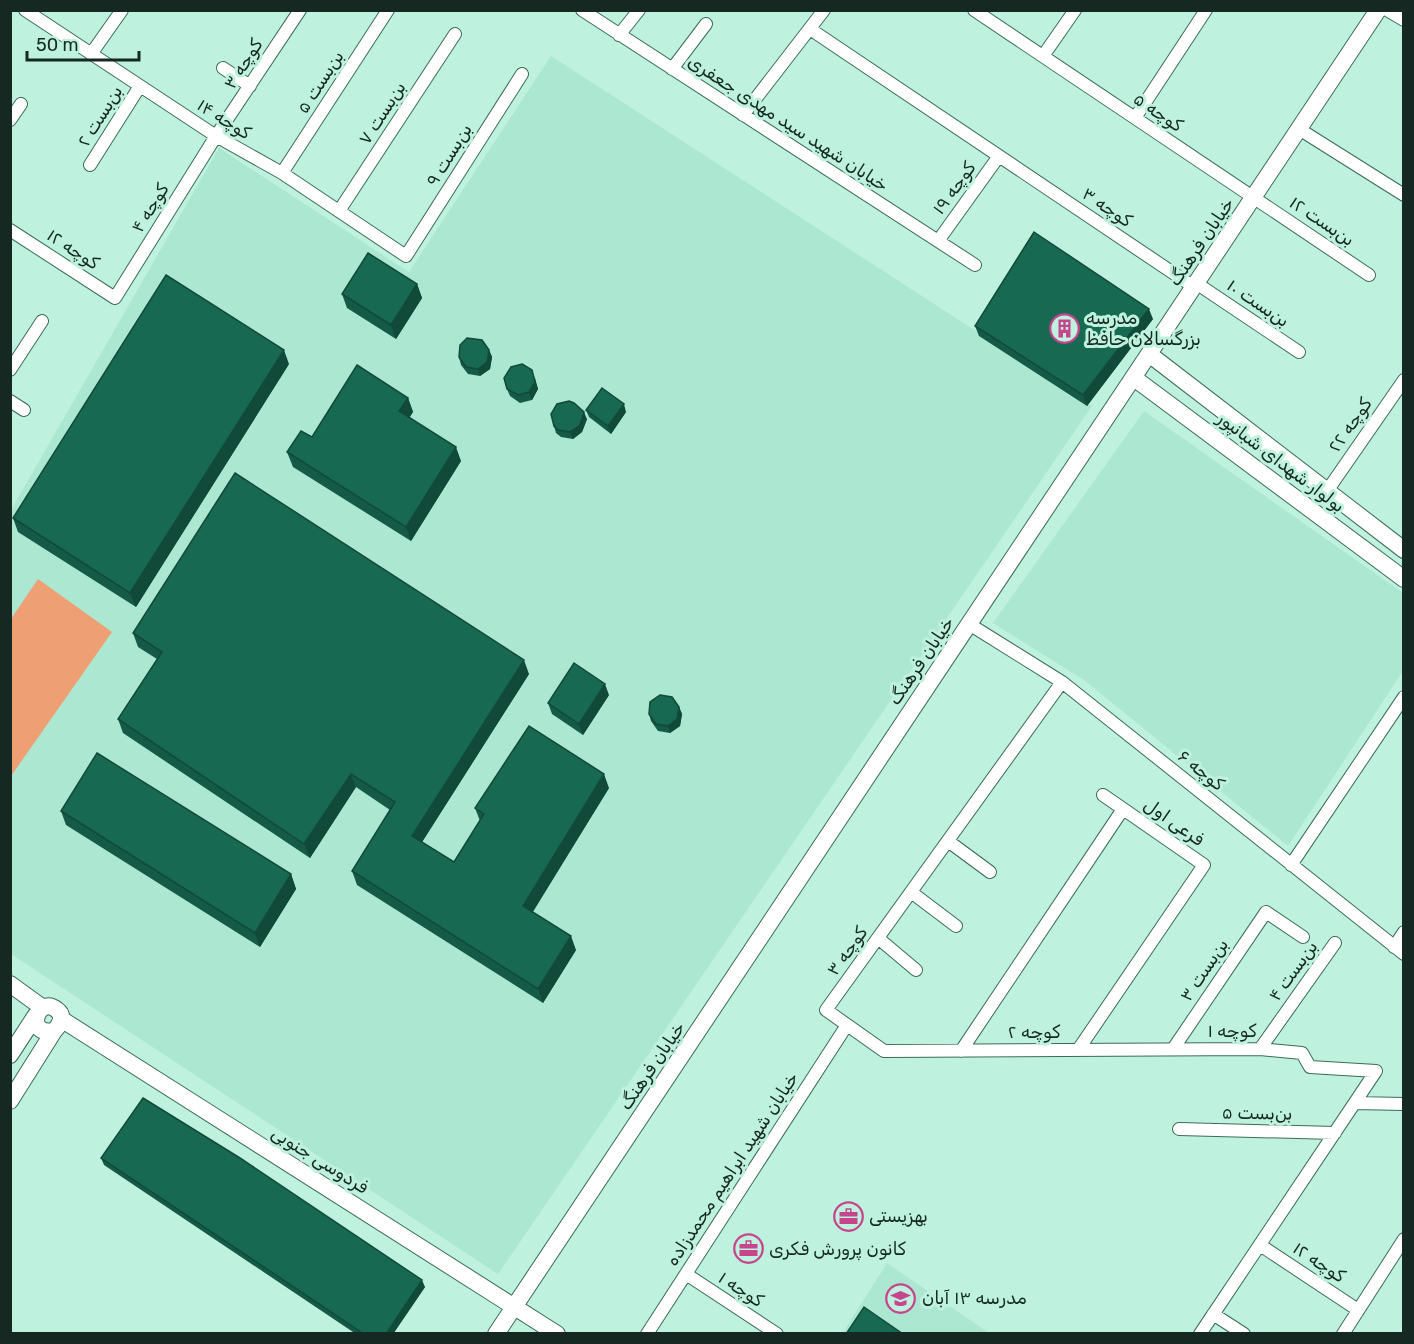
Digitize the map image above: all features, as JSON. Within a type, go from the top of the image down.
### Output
[{"type":"street","name":"کوچه ۱۴","points":[[25,10],[216,136],[282,174],[406,256]]},
{"type":"street","points":[[91,54],[122,10]]},
{"type":"street","name":"کوچه ۳","points":[[216,136],[300,10]]},
{"type":"street","name":"بن‌بست ۵","points":[[282,174],[388,10]]},
{"type":"street","points":[[619,35],[639,10]]},
{"type":"street","points":[[743,115],[824,10]]},
{"type":"street","points":[[974,10],[1043,56],[1075,10]]},
{"type":"street","points":[[1135,118],[1206,10]]},
{"type":"street","name":"خیابان فرهنگ","points":[[496,1334],[1378,10]]},
{"type":"street","points":[[1387,10],[1404,20]]},
{"type":"street","name":"خیابان شهید سید مهدی جعفری","points":[[590,12],[619,35],[975,265]]},
{"type":"street","points":[[672,69],[706,24]]},
{"type":"street","points":[[810,29],[999,156]]},
{"type":"street","name":"بن‌بست ۷","points":[[339,211],[455,34]]},
{"type":"street","name":"کوچه ۵","points":[[1043,56],[1254,197]]},
{"type":"street","points":[[224,68],[250,86]]},
{"type":"street","name":"بن‌بست ۹","points":[[406,256],[522,74]]},
{"type":"street","name":"بن‌بست ۲","points":[[90,165],[140,86]]},
{"type":"street","points":[[10,120],[21,104]]},
{"type":"street","points":[[1299,129],[1404,195]]},
{"type":"street","name":"کوچه ۴","points":[[115,298],[216,136]]},
{"type":"street","name":"کوچه ۳","points":[[999,156],[1195,285]]},
{"type":"street","name":"کوچه ۱۹","points":[[938,241],[999,156]]},
{"type":"street","name":"بن‌بست ۱۲","points":[[1254,197],[1369,276]]},
{"type":"street","name":"کوچه ۱۲","points":[[10,230],[115,298]]},
{"type":"street","name":"بن‌بست ۱۰","points":[[1195,285],[1299,352]]},
{"type":"street","points":[[10,370],[42,321]]},
{"type":"street","name":"بولوار شهدای شبانپور","points":[[1149,354],[1404,549]]},
{"type":"street","name":"بولوار شهدای شبانپور","points":[[1134,378],[1404,579]]},
{"type":"street","name":"کوچه ۲۲","points":[[1327,491],[1404,380]]},
{"type":"street","points":[[1177,408],[1192,387]]},
{"type":"street","points":[[10,401],[24,410]]},
{"type":"street","name":"کوچه ۶","points":[[969,624],[1062,682],[1399,950]]},
{"type":"street","points":[[957,926],[911,892],[1062,682]]},
{"type":"street","points":[[1291,865],[1404,697]]},
{"type":"street","name":"فرعی اول","points":[[1103,795],[1204,866]]},
{"type":"street","points":[[961,1051],[1123,809]]},
{"type":"street","points":[[948,841],[990,872]]},
{"type":"street","name":"کوچه ۲","points":[[847,1025],[884,1051],[1078,1050],[1204,866]]},
{"type":"street","name":"کوچه ۳","points":[[847,1025],[826,1010],[911,892]]},
{"type":"street","name":"بن‌بست ۳","points":[[1173,1049],[1266,912],[1303,938]]},
{"type":"street","points":[[1399,950],[1404,933]]},
{"type":"street","points":[[878,938],[916,970]]},
{"type":"street","name":"بن‌بست ۴","points":[[1260,1049],[1335,944]]},
{"type":"street","points":[[10,984],[40,1011],[10,1055]]},
{"type":"street","name":"فردوسی جنوبی","points":[[40,1011],[36,1022],[40,1029],[47,1032],[58,1025],[557,1334]]},
{"type":"street","points":[[10,1101],[58,1025]]},
{"type":"street","name":"خیابان شهید ابراهیم محمدزاده","points":[[647,1334],[847,1025]]},
{"type":"street","name":"کوچه ۱","points":[[1078,1050],[1260,1049],[1302,1053],[1310,1067],[1376,1071],[1355,1102]]},
{"type":"street","points":[[1200,1334],[1355,1102],[1404,1104]]},
{"type":"street","name":"بن‌بست ۵","points":[[1179,1129],[1335,1133]]},
{"type":"street","points":[[1343,1334],[1404,1239]]},
{"type":"street","name":"کوچه ۱۲","points":[[1260,1245],[1358,1310]]},
{"type":"street","name":"کوچه ۱","points":[[686,1274],[777,1334]]},
{"type":"street","points":[[1213,1314],[1244,1334]]},
{"type":"shaded area","points":[[551,56],[1092,406],[498,1274],[11,954],[11,510],[219,148],[409,272]]},
{"type":"shaded area","points":[[1144,411],[1403,593],[1403,671],[1288,846],[1084,680],[993,623]]},
{"type":"shaded area","points":[[38,579],[112,632],[11,776],[11,619]]},
{"type":"shaded area","name":"مدرسه ۱۳ آبان","points":[[887,1263],[989,1333],[842,1334]]},
{"type":"building","name":"مدرسه بزرگسالان حافظ","points":[[1034,232],[1149,309],[1083,395],[975,326]]},
{"type":"building","points":[[368,253],[417,284],[391,325],[342,294]]},
{"type":"building","points":[[166,275],[284,350],[130,593],[13,518]]},
{"type":"building","points":[[467,338],[482,340],[489,350],[487,362],[478,369],[466,367],[459,357],[460,345]]},
{"type":"building","points":[[522,364],[532,370],[535,382],[529,392],[518,395],[507,389],[504,378],[511,367]]},
{"type":"building","points":[[357,365],[408,398],[399,411],[456,447],[406,527],[287,452],[301,431],[312,437]]},
{"type":"building","points":[[602,388],[624,404],[608,426],[586,410]]},
{"type":"building","points":[[569,401],[584,412],[580,425],[570,432],[558,430],[554,426],[551,414],[557,404]]},
{"type":"building","points":[[235,473],[524,660],[412,836],[454,862],[484,814],[475,808],[529,726],[604,774],[523,906],[571,936],[538,989],[352,871],[395,802],[351,774],[304,844],[118,719],[162,652],[133,633]]},
{"type":"building","points":[[574,663],[605,684],[579,724],[548,703]]},
{"type":"building","points":[[660,695],[672,697],[679,707],[677,719],[668,726],[656,724],[649,714],[650,702]]},
{"type":"building","points":[[97,753],[291,874],[255,933],[61,811]]},
{"type":"building","points":[[143,1098],[240,1158],[422,1280],[386,1334],[364,1334],[101,1158]]},
{"type":"building","points":[[864,1307],[903,1334],[846,1334]]},
{"type":"place","name":"مدرسه بزرگسالان حافظ","points":[[1065,328]]},
{"type":"place","name":"بهزیستی","points":[[848,1216]]},
{"type":"place","name":"کانون پرورش فکری","points":[[748,1249]]},
{"type":"place","name":"مدرسه ۱۳ آبان","points":[[901,1298]]}]
